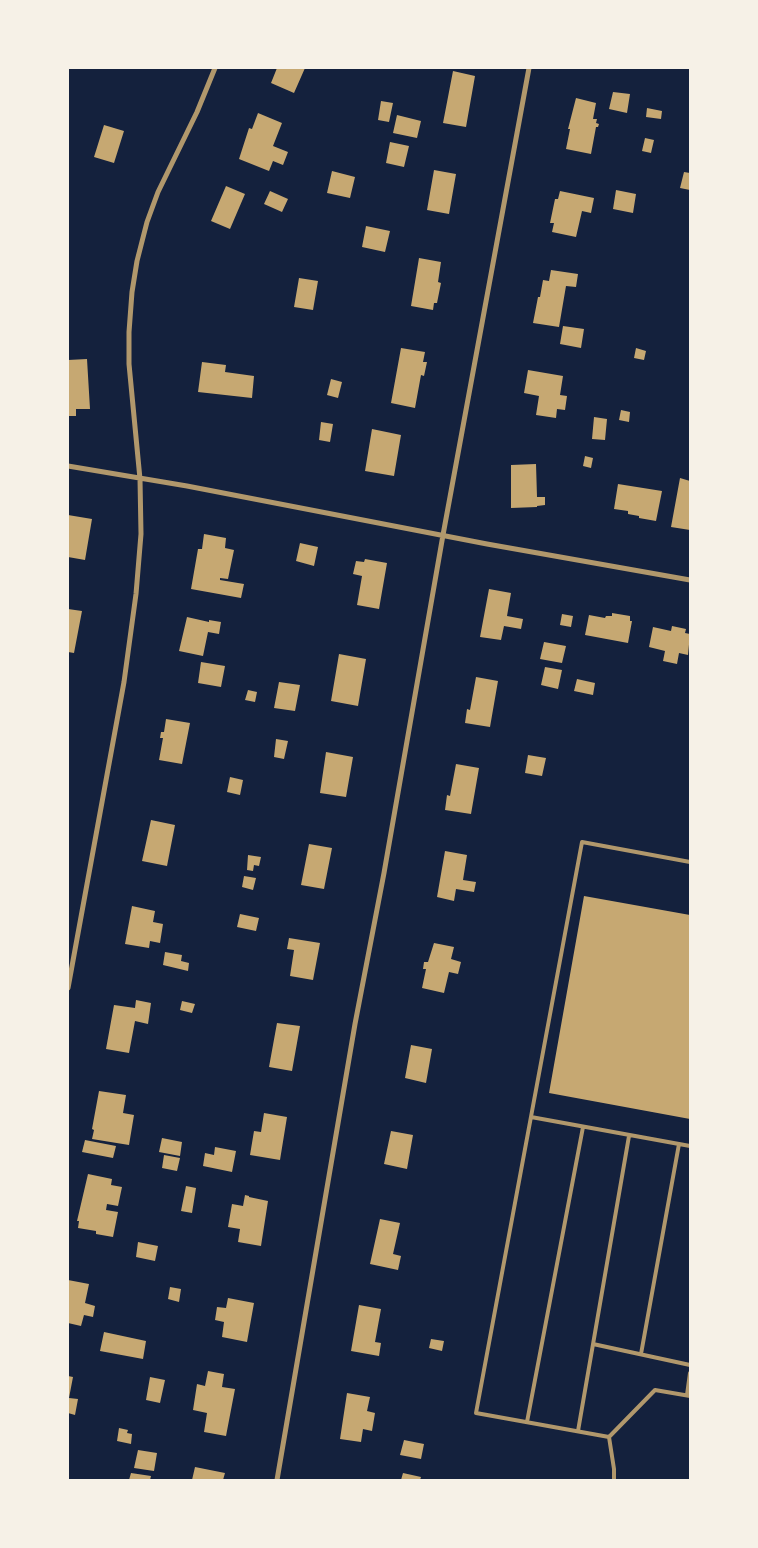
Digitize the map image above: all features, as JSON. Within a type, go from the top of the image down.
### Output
[{"type":"street","points":[[68,988],[124,682],[136,594],[140,534],[140,479],[129,356],[132,292],[137,261],[147,222],[158,192],[197,112],[215,68]]},
{"type":"street","points":[[277,1480],[353,1033],[384,874],[529,68]]},
{"type":"street","points":[[68,466],[690,580]]},
{"type":"lane","points":[[609,1437],[476,1413],[582,842],[690,862]]},
{"type":"lane","points":[[531,1118],[690,1146]]},
{"type":"lane","points":[[527,1422],[582,1127]]},
{"type":"lane","points":[[578,1432],[630,1136]]},
{"type":"lane","points":[[641,1354],[679,1144]]},
{"type":"lane","points":[[593,1344],[690,1365]]},
{"type":"lane","points":[[609,1437],[655,1390],[689,1396],[690,1373]]},
{"type":"lane","points":[[609,1437],[614,1480]]},
{"type":"building","points":[[277,68],[305,68],[294,93],[271,83]]},
{"type":"building","points":[[453,71],[475,76],[466,127],[443,123]]},
{"type":"building","points":[[613,92],[630,94],[627,113],[609,109]]},
{"type":"building","points":[[576,98],[596,103],[593,119],[597,119],[596,123],[599,124],[596,127],[591,154],[566,149],[570,129],[568,129]]},
{"type":"building","points":[[381,101],[393,103],[389,122],[378,120]]},
{"type":"building","points":[[647,108],[662,111],[661,119],[646,117]]},
{"type":"building","points":[[258,113],[282,123],[273,146],[288,152],[283,165],[273,161],[269,171],[239,159],[249,128],[252,129]]},
{"type":"building","points":[[397,115],[421,121],[417,138],[393,133]]},
{"type":"building","points":[[104,125],[124,131],[114,163],[94,157]]},
{"type":"building","points":[[645,138],[654,140],[651,153],[642,151]]},
{"type":"building","points":[[390,142],[409,146],[404,167],[386,163]]},
{"type":"building","points":[[434,170],[456,174],[449,214],[427,210]]},
{"type":"building","points":[[332,171],[355,177],[350,198],[327,193]]},
{"type":"building","points":[[684,172],[690,173],[690,190],[680,188]]},
{"type":"building","points":[[226,186],[245,194],[230,229],[211,221]]},
{"type":"building","points":[[616,190],[636,194],[633,213],[613,209]]},
{"type":"building","points":[[270,191],[288,199],[282,212],[264,204]]},
{"type":"building","points":[[560,191],[594,198],[591,213],[582,211],[576,237],[552,232],[554,223],[550,223],[555,199],[558,199]]},
{"type":"building","points":[[366,226],[390,231],[385,252],[362,247]]},
{"type":"building","points":[[419,258],[441,262],[438,282],[441,283],[437,303],[434,303],[433,310],[411,306]]},
{"type":"building","points":[[551,270],[578,274],[576,287],[566,286],[559,327],[533,323],[543,280],[549,281]]},
{"type":"building","points":[[299,278],[318,281],[313,310],[294,307]]},
{"type":"building","points":[[563,326],[584,329],[581,348],[560,344]]},
{"type":"building","points":[[401,348],[425,352],[423,362],[427,362],[424,376],[421,375],[415,408],[391,403]]},
{"type":"building","points":[[636,348],[646,351],[644,360],[634,358]]},
{"type":"building","points":[[87,359],[90,409],[76,409],[76,416],[68,416],[68,360]]},
{"type":"building","points":[[202,362],[226,365],[225,372],[254,376],[252,398],[198,392]]},
{"type":"building","points":[[528,370],[563,376],[560,395],[567,396],[565,410],[557,409],[556,418],[536,415],[539,396],[524,393]]},
{"type":"building","points":[[331,379],[342,382],[338,398],[327,395]]},
{"type":"building","points":[[621,410],[630,412],[629,422],[619,420]]},
{"type":"building","points":[[594,417],[607,419],[605,440],[592,439]]},
{"type":"building","points":[[321,422],[333,424],[330,442],[319,440]]},
{"type":"building","points":[[372,429],[401,435],[394,476],[365,471]]},
{"type":"building","points":[[585,456],[593,458],[591,468],[583,466]]},
{"type":"building","points":[[536,464],[537,497],[545,497],[545,505],[511,508],[511,465]]},
{"type":"building","points":[[680,478],[690,481],[690,530],[671,527]]},
{"type":"building","points":[[618,484],[662,491],[656,521],[639,518],[639,516],[628,514],[628,511],[614,509]]},
{"type":"building","points":[[68,515],[92,519],[85,560],[68,557]]},
{"type":"building","points":[[204,534],[226,538],[225,548],[234,550],[228,579],[220,578],[220,580],[244,584],[241,598],[191,589],[198,549],[202,549]]},
{"type":"building","points":[[300,543],[318,547],[314,566],[296,561]]},
{"type":"building","points":[[365,559],[387,563],[379,609],[357,605],[362,576],[353,574],[356,561],[364,562]]},
{"type":"building","points":[[489,589],[511,593],[507,616],[523,619],[521,629],[504,626],[501,640],[480,637]]},
{"type":"building","points":[[68,609],[82,611],[74,653],[68,652]]},
{"type":"building","points":[[612,613],[630,616],[630,621],[632,621],[628,643],[585,635],[589,615],[605,618],[606,616],[612,616]]},
{"type":"building","points":[[562,614],[573,616],[571,627],[560,625]]},
{"type":"building","points":[[187,617],[209,622],[209,620],[221,622],[219,634],[208,632],[203,656],[179,651]]},
{"type":"building","points":[[672,626],[686,629],[685,633],[690,634],[688,655],[679,653],[677,664],[663,661],[665,651],[649,647],[653,627],[671,631]]},
{"type":"building","points":[[544,642],[566,646],[562,663],[540,659]]},
{"type":"building","points":[[339,654],[366,659],[358,706],[331,701]]},
{"type":"building","points":[[201,662],[225,666],[221,687],[198,683]]},
{"type":"building","points":[[545,667],[562,670],[558,689],[541,685]]},
{"type":"building","points":[[476,677],[498,681],[490,727],[465,723],[467,709],[470,710]]},
{"type":"building","points":[[577,679],[595,683],[593,695],[574,691]]},
{"type":"building","points":[[279,682],[300,685],[295,711],[274,708]]},
{"type":"building","points":[[248,690],[257,692],[255,702],[245,700]]},
{"type":"building","points":[[166,719],[190,723],[182,764],[159,760],[163,738],[160,738],[161,732],[164,732]]},
{"type":"building","points":[[276,739],[288,741],[284,759],[274,757]]},
{"type":"building","points":[[326,752],[353,757],[346,797],[320,793]]},
{"type":"building","points":[[528,755],[546,758],[542,776],[525,773]]},
{"type":"building","points":[[456,764],[479,768],[471,814],[445,810],[447,795],[450,796]]},
{"type":"building","points":[[230,777],[243,780],[240,795],[227,792]]},
{"type":"building","points":[[151,820],[175,825],[167,866],[142,861]]},
{"type":"building","points":[[309,844],[332,848],[324,889],[301,885]]},
{"type":"building","points":[[445,851],[467,855],[463,880],[476,882],[474,892],[456,889],[454,901],[437,897]]},
{"type":"building","points":[[248,855],[261,857],[259,866],[254,865],[253,871],[247,870]]},
{"type":"building","points":[[244,876],[256,878],[253,890],[242,887]]},
{"type":"building","points":[[584,896],[690,915],[690,1119],[549,1093]]},
{"type":"building","points":[[132,906],[155,911],[153,922],[163,924],[160,943],[150,941],[149,948],[125,944]]},
{"type":"building","points":[[240,914],[259,918],[256,931],[237,927]]},
{"type":"building","points":[[289,938],[320,943],[313,980],[290,976],[294,950],[287,949]]},
{"type":"building","points":[[434,943],[454,947],[451,959],[461,962],[458,974],[449,972],[444,993],[422,988],[426,969],[423,969],[424,962],[428,962]]},
{"type":"building","points":[[165,952],[182,955],[181,961],[189,963],[188,971],[163,965]]},
{"type":"building","points":[[136,1000],[151,1003],[148,1024],[135,1021],[129,1053],[106,1049],[114,1005],[135,1008]]},
{"type":"building","points":[[182,1001],[195,1004],[192,1013],[180,1010]]},
{"type":"building","points":[[277,1023],[300,1026],[292,1071],[269,1067]]},
{"type":"building","points":[[411,1045],[432,1049],[426,1083],[405,1078]]},
{"type":"building","points":[[99,1091],[126,1095],[123,1113],[134,1115],[129,1145],[92,1139]]},
{"type":"building","points":[[264,1113],[287,1117],[280,1160],[250,1155],[254,1131],[261,1132]]},
{"type":"building","points":[[391,1131],[413,1135],[407,1169],[384,1164]]},
{"type":"building","points":[[162,1138],[182,1142],[180,1156],[159,1152]]},
{"type":"building","points":[[85,1140],[116,1146],[113,1158],[82,1152]]},
{"type":"building","points":[[215,1147],[236,1151],[232,1172],[203,1166],[205,1153],[214,1155]]},
{"type":"building","points":[[164,1155],[180,1158],[177,1171],[162,1168]]},
{"type":"building","points":[[88,1174],[112,1179],[111,1185],[122,1187],[118,1206],[107,1204],[106,1210],[118,1212],[113,1237],[96,1234],[96,1231],[78,1228],[79,1221],[77,1221]]},
{"type":"building","points":[[186,1186],[196,1188],[192,1213],[181,1211]]},
{"type":"building","points":[[245,1195],[268,1201],[261,1246],[238,1242],[240,1229],[228,1227],[232,1204],[243,1206]]},
{"type":"building","points":[[380,1219],[400,1223],[393,1254],[401,1256],[398,1270],[370,1264]]},
{"type":"building","points":[[138,1242],[158,1246],[155,1261],[136,1257]]},
{"type":"building","points":[[68,1280],[89,1284],[85,1303],[95,1306],[93,1317],[84,1315],[81,1326],[68,1323]]},
{"type":"building","points":[[170,1287],[181,1289],[179,1302],[168,1299]]},
{"type":"building","points":[[228,1298],[254,1303],[247,1342],[222,1337],[224,1322],[215,1320],[217,1307],[226,1308]]},
{"type":"building","points":[[359,1305],[381,1309],[375,1342],[381,1343],[379,1356],[351,1351]]},
{"type":"building","points":[[104,1332],[146,1341],[143,1359],[100,1351]]},
{"type":"building","points":[[431,1339],[444,1341],[442,1351],[429,1348]]},
{"type":"building","points":[[208,1371],[224,1374],[222,1387],[235,1389],[226,1436],[204,1432],[207,1413],[193,1410],[197,1384],[205,1386]]},
{"type":"building","points":[[68,1376],[73,1377],[69,1398],[78,1399],[75,1415],[68,1413]]},
{"type":"building","points":[[150,1377],[165,1380],[160,1403],[146,1400]]},
{"type":"building","points":[[347,1393],[370,1397],[367,1411],[375,1413],[372,1431],[363,1429],[361,1442],[340,1439]]},
{"type":"building","points":[[119,1428],[128,1430],[127,1433],[132,1434],[131,1444],[117,1441]]},
{"type":"building","points":[[404,1440],[424,1444],[421,1459],[400,1455]]},
{"type":"building","points":[[138,1450],[157,1453],[154,1471],[134,1468]]},
{"type":"building","points":[[195,1467],[225,1473],[223,1480],[192,1480]]},
{"type":"building","points":[[131,1473],[151,1476],[150,1480],[129,1480]]},
{"type":"building","points":[[403,1473],[421,1477],[420,1480],[401,1480]]}]
